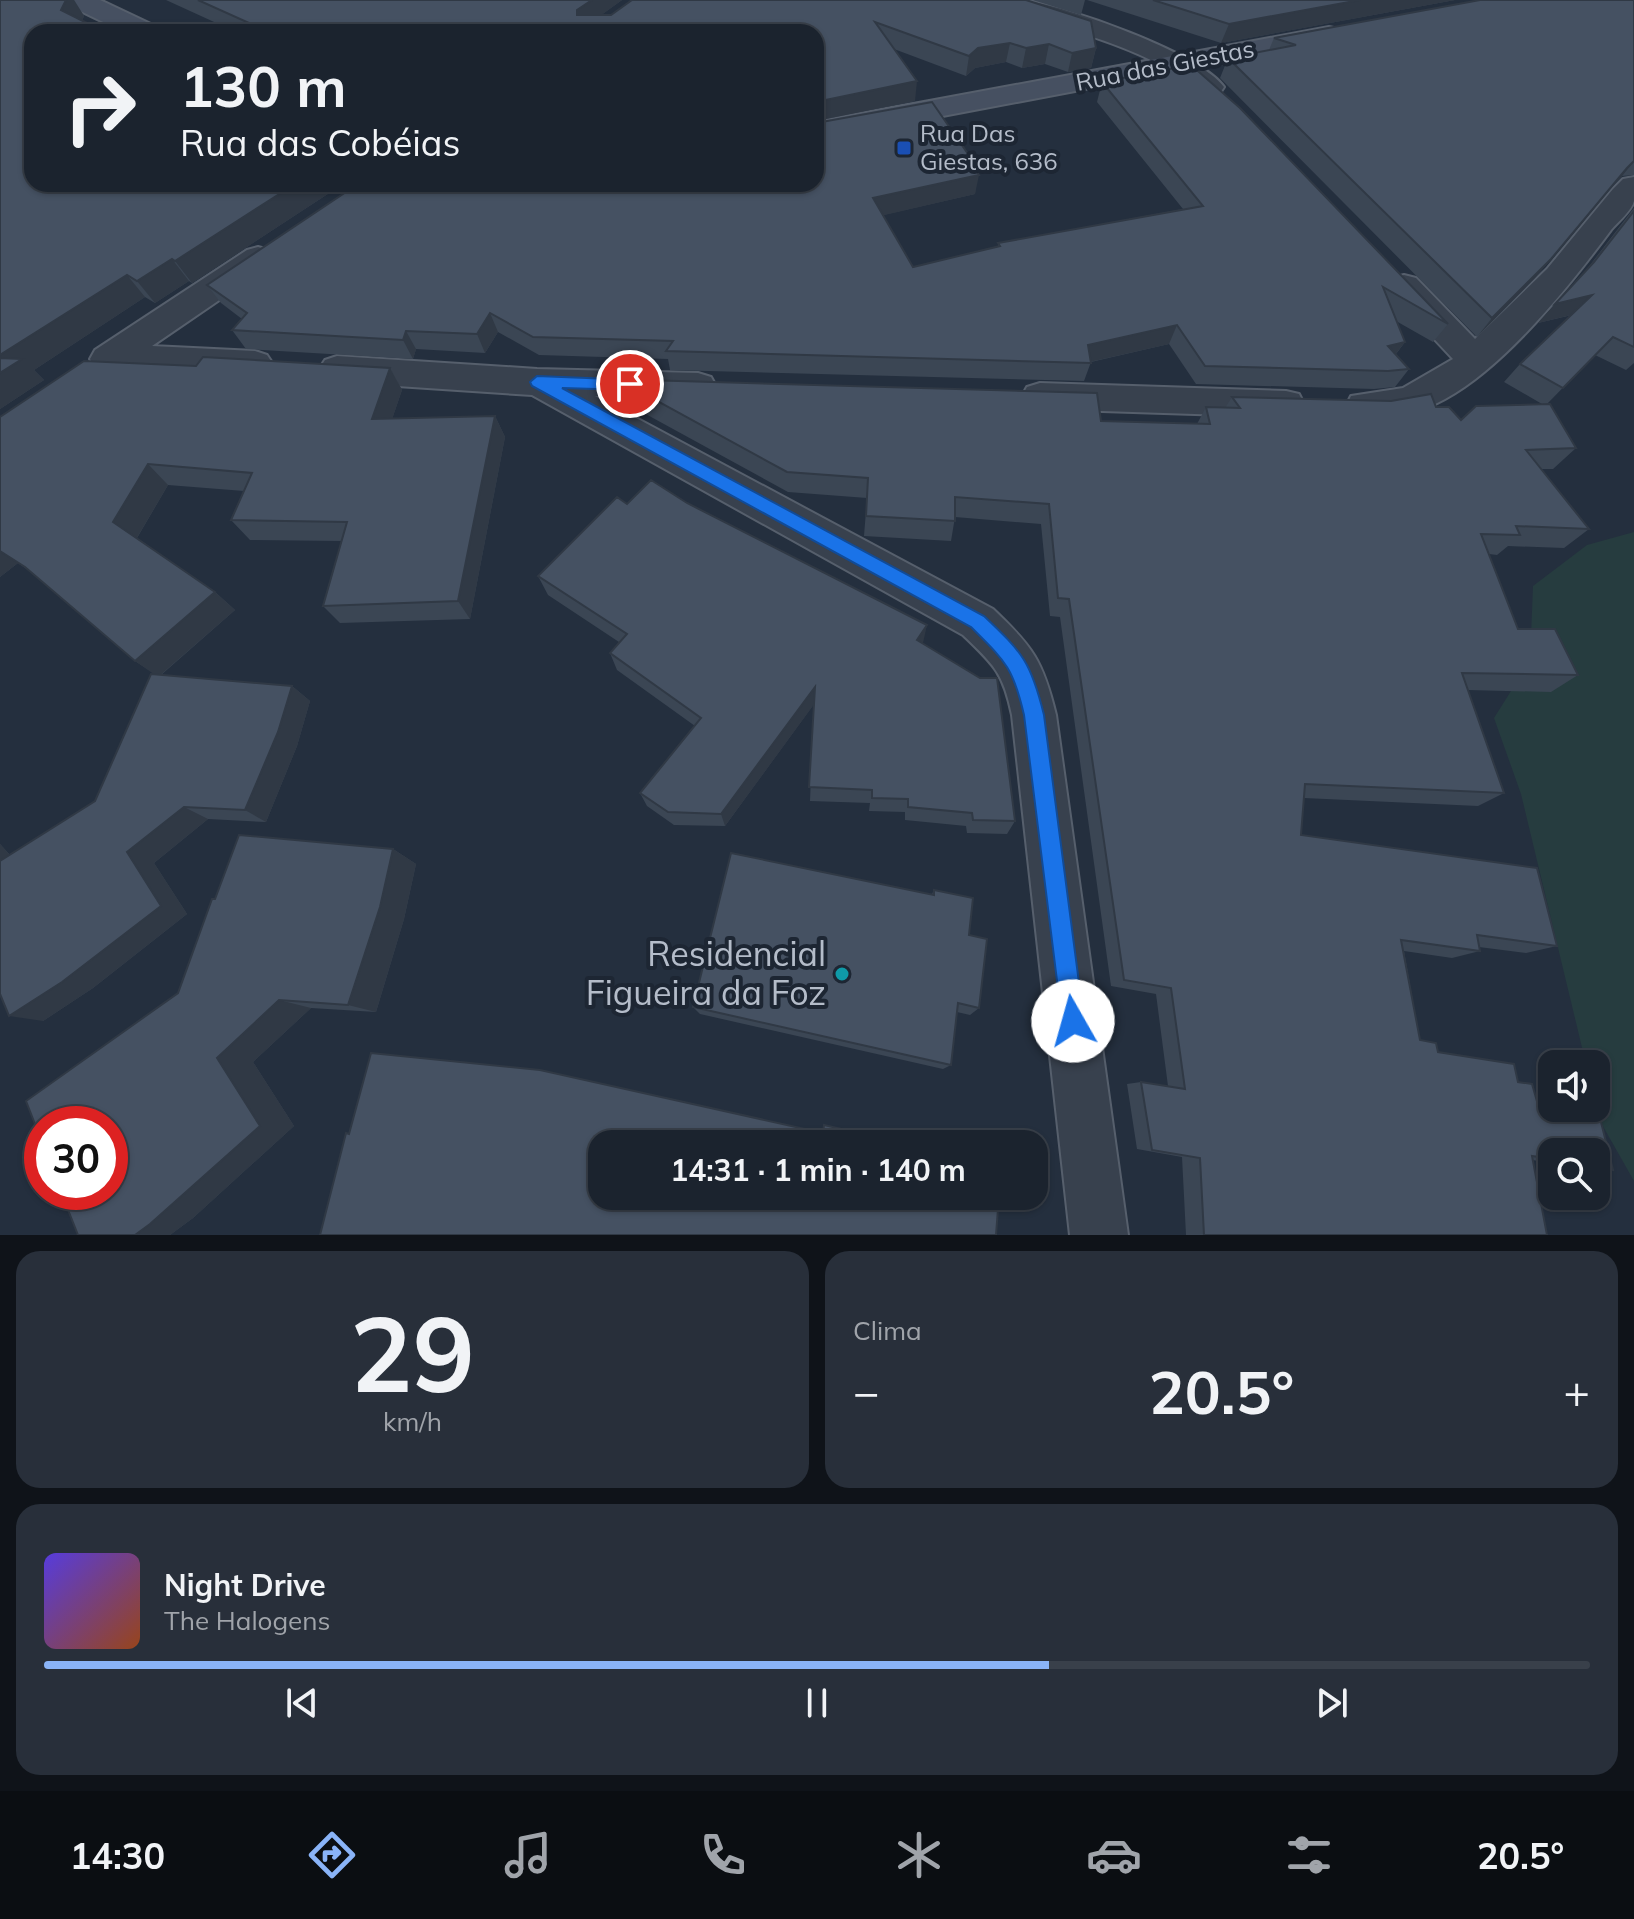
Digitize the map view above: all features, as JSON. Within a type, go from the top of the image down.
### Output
[{"type":"main road","points":[[79,0],[128,24]]},
{"type":"main road","name":"Rua das Giestas","points":[[824,130],[1360,29]]},
{"type":"street","points":[[998,0],[1131,43],[1200,78],[1228,103]]},
{"type":"street","points":[[1011,395],[1374,406],[1409,401],[1445,385],[1476,361],[1564,271],[1617,201],[1634,186]]},
{"type":"street","points":[[279,244],[100,364],[293,367],[537,382],[727,387]]},
{"type":"street","points":[[1388,269],[1476,361]]},
{"type":"street","points":[[537,382],[978,622],[1008,651],[1025,675],[1034,715],[1099,1235]]},
{"type":"green space","points":[[1634,532],[1634,1181],[1601,1122],[1610,1122],[1610,1050],[1583,1050],[1521,794],[1494,718],[1530,661],[1533,586],[1587,545]]},
{"type":"building","points":[[0,0],[66,0],[61,10],[89,24],[24,24],[24,192],[283,192],[175,261],[172,259],[137,281],[127,275],[0,355]]},
{"type":"building","points":[[198,0],[592,0],[577,10],[577,15],[611,15],[632,0],[1026,0],[1091,21],[1096,48],[1072,53],[1049,44],[1026,48],[1010,43],[978,48],[969,56],[875,22],[917,81],[824,100],[824,24],[251,24]]},
{"type":"building","points":[[1153,0],[1360,0],[1229,24]]},
{"type":"building","points":[[1480,0],[1634,0],[1634,161],[1551,259],[1492,318],[1228,58],[1296,45],[1274,38]]},
{"type":"building","points":[[1191,65],[1240,108],[1448,324],[1383,287],[1405,342],[1388,346],[1409,369],[1388,371],[1205,366],[1177,325],[1088,345],[1091,363],[666,351],[673,341],[533,337],[490,313],[477,334],[406,331],[403,340],[232,330],[247,313],[207,285],[346,192],[824,192],[824,122],[932,102],[977,167],[974,167],[979,175],[873,198],[913,267],[1000,246],[998,243],[1203,206],[1102,82]]},
{"type":"building","points":[[1634,211],[1634,347],[1613,337],[1563,388],[1520,364],[1592,295],[1555,304],[1594,262]]},
{"type":"building","points":[[203,357],[390,368],[372,419],[495,416],[458,601],[323,606],[347,522],[231,520],[252,473],[148,464],[113,522],[215,592],[135,661],[25,567],[0,551],[0,417],[84,361],[196,366]]},
{"type":"building","points":[[0,358],[22,359],[0,373]]},
{"type":"building","points":[[644,380],[1097,393],[1101,421],[1210,424],[1206,407],[1240,408],[1232,397],[1391,401],[1431,394],[1436,407],[1449,407],[1461,420],[1476,406],[1550,404],[1576,448],[1526,450],[1589,529],[1516,526],[1520,535],[1481,534],[1518,629],[1555,629],[1578,675],[1462,673],[1504,793],[1305,784],[1301,835],[1537,868],[1557,946],[1477,935],[1480,951],[1401,940],[1420,1040],[1436,1043],[1438,1052],[1514,1064],[1518,1082],[1532,1084],[1538,1105],[1538,1122],[1601,1122],[1605,1138],[1538,1138],[1538,1157],[1532,1156],[1538,1188],[1538,1210],[1542,1210],[1547,1235],[1204,1235],[1200,1158],[1152,1150],[1141,1082],[1185,1089],[1171,988],[1124,980],[1069,599],[1058,598],[1049,504],[955,497],[955,521],[866,516],[868,478],[787,472],[637,390]]},
{"type":"building","points":[[651,480],[687,503],[927,625],[917,640],[980,678],[997,678],[1015,821],[973,820],[972,813],[908,807],[908,799],[872,798],[872,790],[809,787],[815,687],[721,814],[668,812],[640,793],[701,718],[610,653],[627,634],[538,576],[617,497],[627,504]]},
{"type":"building","points":[[151,674],[292,686],[278,732],[245,810],[184,807],[127,852],[161,906],[62,982],[9,1016],[0,994],[0,861],[95,801]]},
{"type":"building","points":[[239,835],[393,849],[380,907],[348,1005],[279,1000],[217,1058],[260,1126],[135,1235],[78,1235],[68,1210],[128,1210],[128,1106],[28,1106],[26,1101],[178,993],[212,899],[215,899]]},
{"type":"building","name":"Residencial Figueira da Foz","points":[[731,853],[934,895],[934,890],[973,898],[969,935],[987,939],[979,1008],[958,1003],[951,1065],[693,1007]]},
{"type":"building","points":[[371,1053],[540,1070],[810,1130],[588,1130],[588,1210],[998,1210],[996,1235],[320,1235],[346,1133],[349,1134]]},
{"type":"building","points":[[824,1125],[846,1130],[823,1130]]},
{"type":"place","name":"Rua Das Giestas, 636","points":[[904,148]]},
{"type":"place","name":"Residencial Figueira da Foz","points":[[842,974]]},
{"type":"route","points":[[630,384],[537,382],[978,622],[1008,651],[1025,675],[1034,715],[1073,1021]]}]
